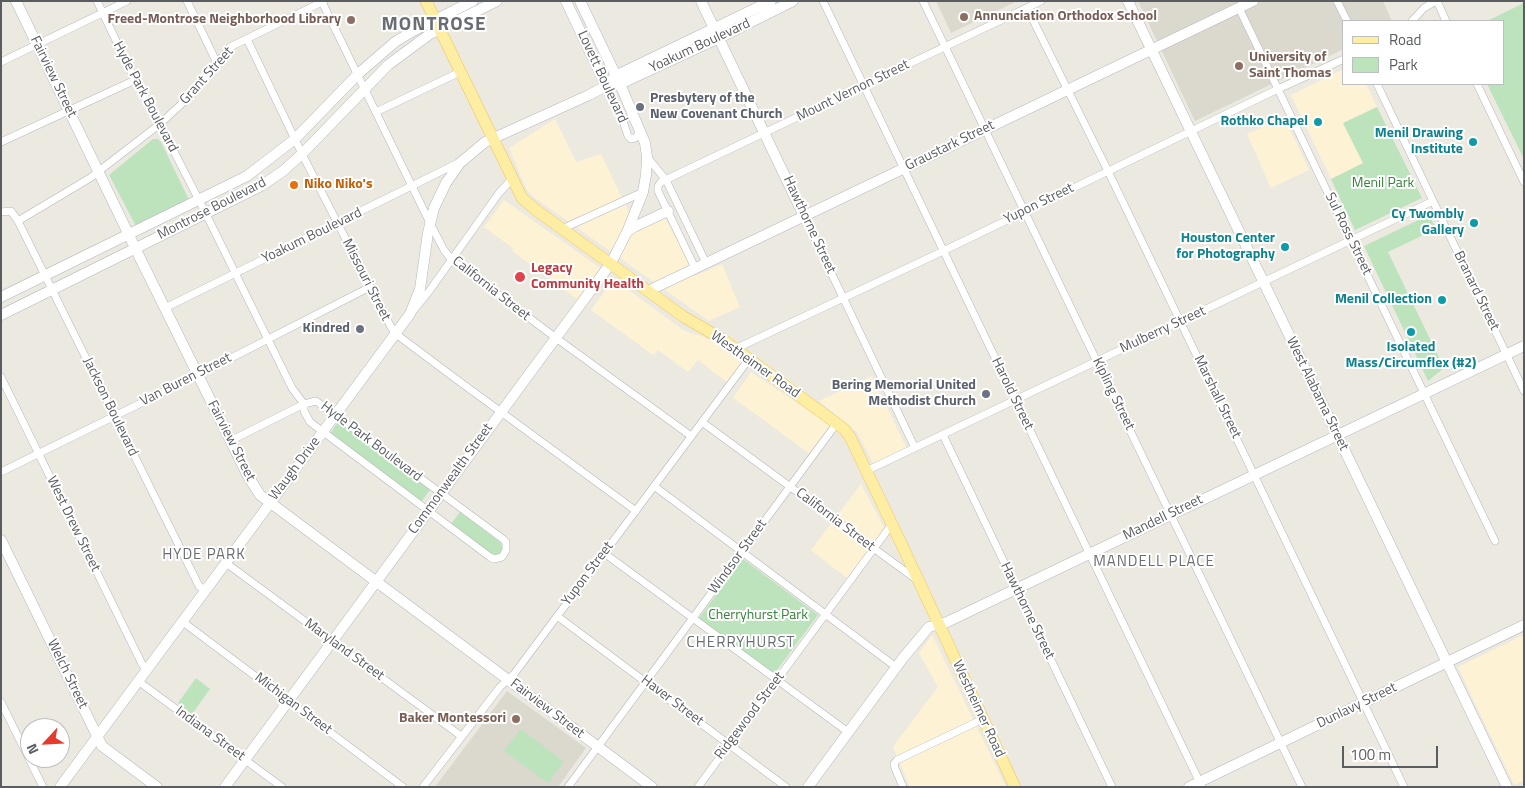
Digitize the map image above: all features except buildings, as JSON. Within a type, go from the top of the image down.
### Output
[{"type":"main road","name":"Westheimer Road","points":[[426,1],[522,198],[684,318],[711,332],[837,423],[850,437],[1015,787]]},
{"type":"street","name":"Fairview Street","points":[[16,1],[135,249],[230,441],[260,496],[652,787]]},
{"type":"street","name":"Hyde Park Boulevard","points":[[97,1],[135,80],[206,214],[292,388],[304,404],[304,411],[310,422],[322,433],[490,557],[498,558],[505,554],[506,546],[503,539],[316,401],[304,404]]},
{"type":"street","points":[[1,62],[38,46],[127,1]]},
{"type":"street","points":[[187,1],[217,63]]},
{"type":"street","name":"Montrose Boulevard","points":[[1,315],[261,186],[283,171],[302,154],[388,65],[429,35],[437,25],[473,1]]},
{"type":"street","name":"Montrose Boulevard","points":[[1,297],[247,176],[295,139],[358,74],[395,42],[496,1]]},
{"type":"street","name":"Lovett Boulevard","points":[[566,1],[622,118],[630,139],[638,136],[640,130]]},
{"type":"street","name":"Lovett Boulevard","points":[[580,1],[640,130],[645,143],[647,157],[666,180],[706,263]]},
{"type":"street","name":"Hawthorne Street","points":[[701,1],[915,448]]},
{"type":"street","name":"Yoakum Boulevard","points":[[717,33],[771,1]]},
{"type":"street","name":"Yoakum Boulevard","points":[[492,139],[717,33],[793,1]]},
{"type":"street","name":"Harold Street","points":[[823,1],[1201,784]]},
{"type":"street","name":"Kipling Street","points":[[923,1],[1302,787]]},
{"type":"street","name":"Mount Vernon Street","points":[[666,180],[1040,1]]},
{"type":"street","name":"West Alabama Street","points":[[1128,1],[1507,787]]},
{"type":"street","name":"Graustark Street","points":[[648,291],[1252,1]]},
{"type":"street","points":[[1337,1],[1346,20]]},
{"type":"street","points":[[1413,20],[1424,8],[1436,1],[1446,20]]},
{"type":"street","name":"Grant Street","points":[[18,220],[98,172],[160,124],[191,95],[230,47],[323,2]]},
{"type":"street","name":"California Street","points":[[323,2],[430,223],[444,250],[451,259],[691,436]]},
{"type":"street","name":"Marshall Street","points":[[1027,8],[1108,171],[1404,787]]},
{"type":"street","name":"Sul Ross Street","points":[[1239,8],[1495,542]]},
{"type":"street","name":"Missouri Street","points":[[247,39],[302,154],[389,326],[396,334],[636,510]]},
{"type":"street","name":"Yupon Street","points":[[735,349],[1278,89],[1342,61]]},
{"type":"street","points":[[376,112],[460,72]]},
{"type":"street","points":[[2,140],[135,80]]},
{"type":"street","name":"Branard Street","points":[[1377,85],[1524,391]]},
{"type":"street","points":[[1476,85],[1524,182]]},
{"type":"street","name":"Waugh Drive","points":[[60,787],[410,314],[421,282],[430,223],[439,196],[460,163],[481,145],[492,139]]},
{"type":"street","name":"Commonwealth Street","points":[[224,787],[611,263],[627,232],[643,192],[647,157]]},
{"type":"street","name":"Yoakum Boulevard","points":[[165,308],[460,163]]},
{"type":"street","points":[[410,314],[430,290],[499,193],[512,179]]},
{"type":"street","points":[[666,180],[658,186],[658,191],[695,268]]},
{"type":"street","points":[[562,229],[643,192]]},
{"type":"street","name":"Mulberry Street","points":[[866,471],[1433,201]]},
{"type":"street","points":[[1,212],[11,211],[18,220]]},
{"type":"street","points":[[627,232],[668,211]]},
{"type":"street","name":"Jackson Boulevard","points":[[18,220],[199,586],[205,590]]},
{"type":"street","name":"Van Buren Street","points":[[1,472],[198,375],[370,287]]},
{"type":"street","name":"Mandell Street","points":[[808,787],[896,667],[930,627],[946,622],[1524,346]]},
{"type":"street","name":"Yupon Street","points":[[423,787],[500,687],[514,674],[749,359]]},
{"type":"street","name":"West Drew Street","points":[[1,377],[142,664],[147,670]]},
{"type":"street","points":[[230,441],[304,404]]},
{"type":"street","name":"California Street","points":[[702,422],[919,582]]},
{"type":"street","name":"Windsor Street","points":[[568,787],[837,423]]},
{"type":"street","name":"Hawthorne Street","points":[[943,435],[1112,787]]},
{"type":"street","points":[[654,486],[896,667]]},
{"type":"street","name":"Ridgewood Street","points":[[698,787],[892,524]]},
{"type":"street","name":"Welch Street","points":[[1,540],[102,746],[157,787]]},
{"type":"street","points":[[604,553],[848,732]]},
{"type":"street","name":"Maryland Street","points":[[226,563],[461,736]]},
{"type":"street","name":"Haver Street","points":[[557,616],[786,787]]},
{"type":"street","name":"Michigan Street","points":[[183,622],[403,787]]},
{"type":"street","name":"Dunlavy Street","points":[[1189,787],[1201,784],[1281,742],[1524,625]]},
{"type":"street","name":"Indiana Street","points":[[138,681],[282,787]]},
{"type":"street","points":[[1,702],[43,787]]},
{"type":"street","points":[[904,787],[895,768],[894,764],[897,760],[983,719]]},
{"type":"shaded area","name":"Annunciation Orthodox School","points":[[936,1],[1017,1],[951,33]]},
{"type":"shaded area","name":"University of Saint Thomas","points":[[1138,1],[1383,1],[1392,20],[1342,20],[1342,50],[1195,121]]},
{"type":"shaded area","name":"Rothko Chapel","points":[[1342,70],[1342,85],[1366,85],[1377,107],[1343,123],[1363,164],[1331,179],[1291,95]]},
{"type":"shaded area","name":"Rothko Chapel","points":[[1284,117],[1309,170],[1271,188],[1247,134]]},
{"type":"shaded area","points":[[555,119],[576,162],[601,154],[637,229],[665,217],[695,276],[722,264],[740,307],[709,321],[535,198],[527,190],[509,148]]},
{"type":"shaded area","points":[[504,200],[600,268],[577,299],[512,251],[514,249],[484,227]]},
{"type":"shaded area","points":[[614,279],[683,330],[712,340],[742,363],[728,383],[698,360],[688,372],[658,350],[653,355],[591,310]]},
{"type":"shaded area","points":[[751,372],[831,425],[809,453],[733,398]]},
{"type":"shaded area","points":[[872,376],[907,449],[874,465],[857,432],[819,401]]},
{"type":"shaded area","points":[[861,484],[885,529],[847,578],[811,550]]},
{"type":"shaded area","points":[[932,635],[1006,787],[910,787],[893,747],[938,687],[919,653]]},
{"type":"shaded area","points":[[1524,635],[1524,780],[1514,785],[1458,667]]},
{"type":"shaded area","name":"Baker Montessori","points":[[507,691],[586,748],[558,787],[435,787]]},
{"type":"green space","points":[[1524,3],[1524,159],[1487,85],[1505,85],[1505,20],[1489,20]]},
{"type":"green space","name":"Menil Park","points":[[1377,107],[1422,198],[1355,230],[1331,179],[1363,163],[1343,123]]},
{"type":"green space","points":[[153,139],[158,139],[161,142],[189,200],[136,226],[109,175]]},
{"type":"green space","points":[[1429,215],[1436,229],[1388,252],[1444,368],[1428,381],[1364,246]]},
{"type":"green space","points":[[338,422],[430,490],[421,502],[330,434]]},
{"type":"green space","points":[[460,512],[501,543],[503,550],[500,554],[493,555],[451,524]]},
{"type":"green space","name":"Cherryhurst Park","points":[[743,559],[818,615],[774,674],[699,618]]},
{"type":"green space","points":[[196,678],[210,689],[192,714],[178,703]]},
{"type":"green space","points":[[521,729],[564,762],[548,783],[504,751]]},
{"type":"place","name":"Annunciation Orthodox School","points":[[964,17]]},
{"type":"place","name":"Freed-Montrose Neighborhood Library","points":[[351,20]]},
{"type":"place","name":"University of Saint Thomas","points":[[1239,66]]},
{"type":"place","name":"Presbytery of the New Covenant Church","points":[[640,107]]},
{"type":"place","name":"Rothko Chapel","points":[[1318,122]]},
{"type":"place","name":"Menil Drawing Institute","points":[[1473,142]]},
{"type":"place","name":"Niko Niko's","points":[[294,185]]},
{"type":"place","name":"Cy Twombly Gallery","points":[[1474,223]]},
{"type":"place","name":"Houston Center for Photography","points":[[1285,247]]},
{"type":"place","name":"Legacy Community Health","points":[[520,277]]},
{"type":"place","name":"Menil Collection","points":[[1442,300]]},
{"type":"place","name":"Kindred","points":[[360,329]]},
{"type":"place","name":"Isolated Mass/Circumflex (#2)","points":[[1411,332]]},
{"type":"place","name":"Bering Memorial United Methodist Church","points":[[986,394]]},
{"type":"place","name":"Baker Montessori","points":[[516,719]]},
{"type":"district","name":"MONTROSE","points":[[434,25]]},
{"type":"district","name":"HYDE PARK","points":[[204,555]]},
{"type":"district","name":"MANDELL PLACE","points":[[1154,562]]},
{"type":"district","name":"CHERRYHURST","points":[[741,643]]}]
